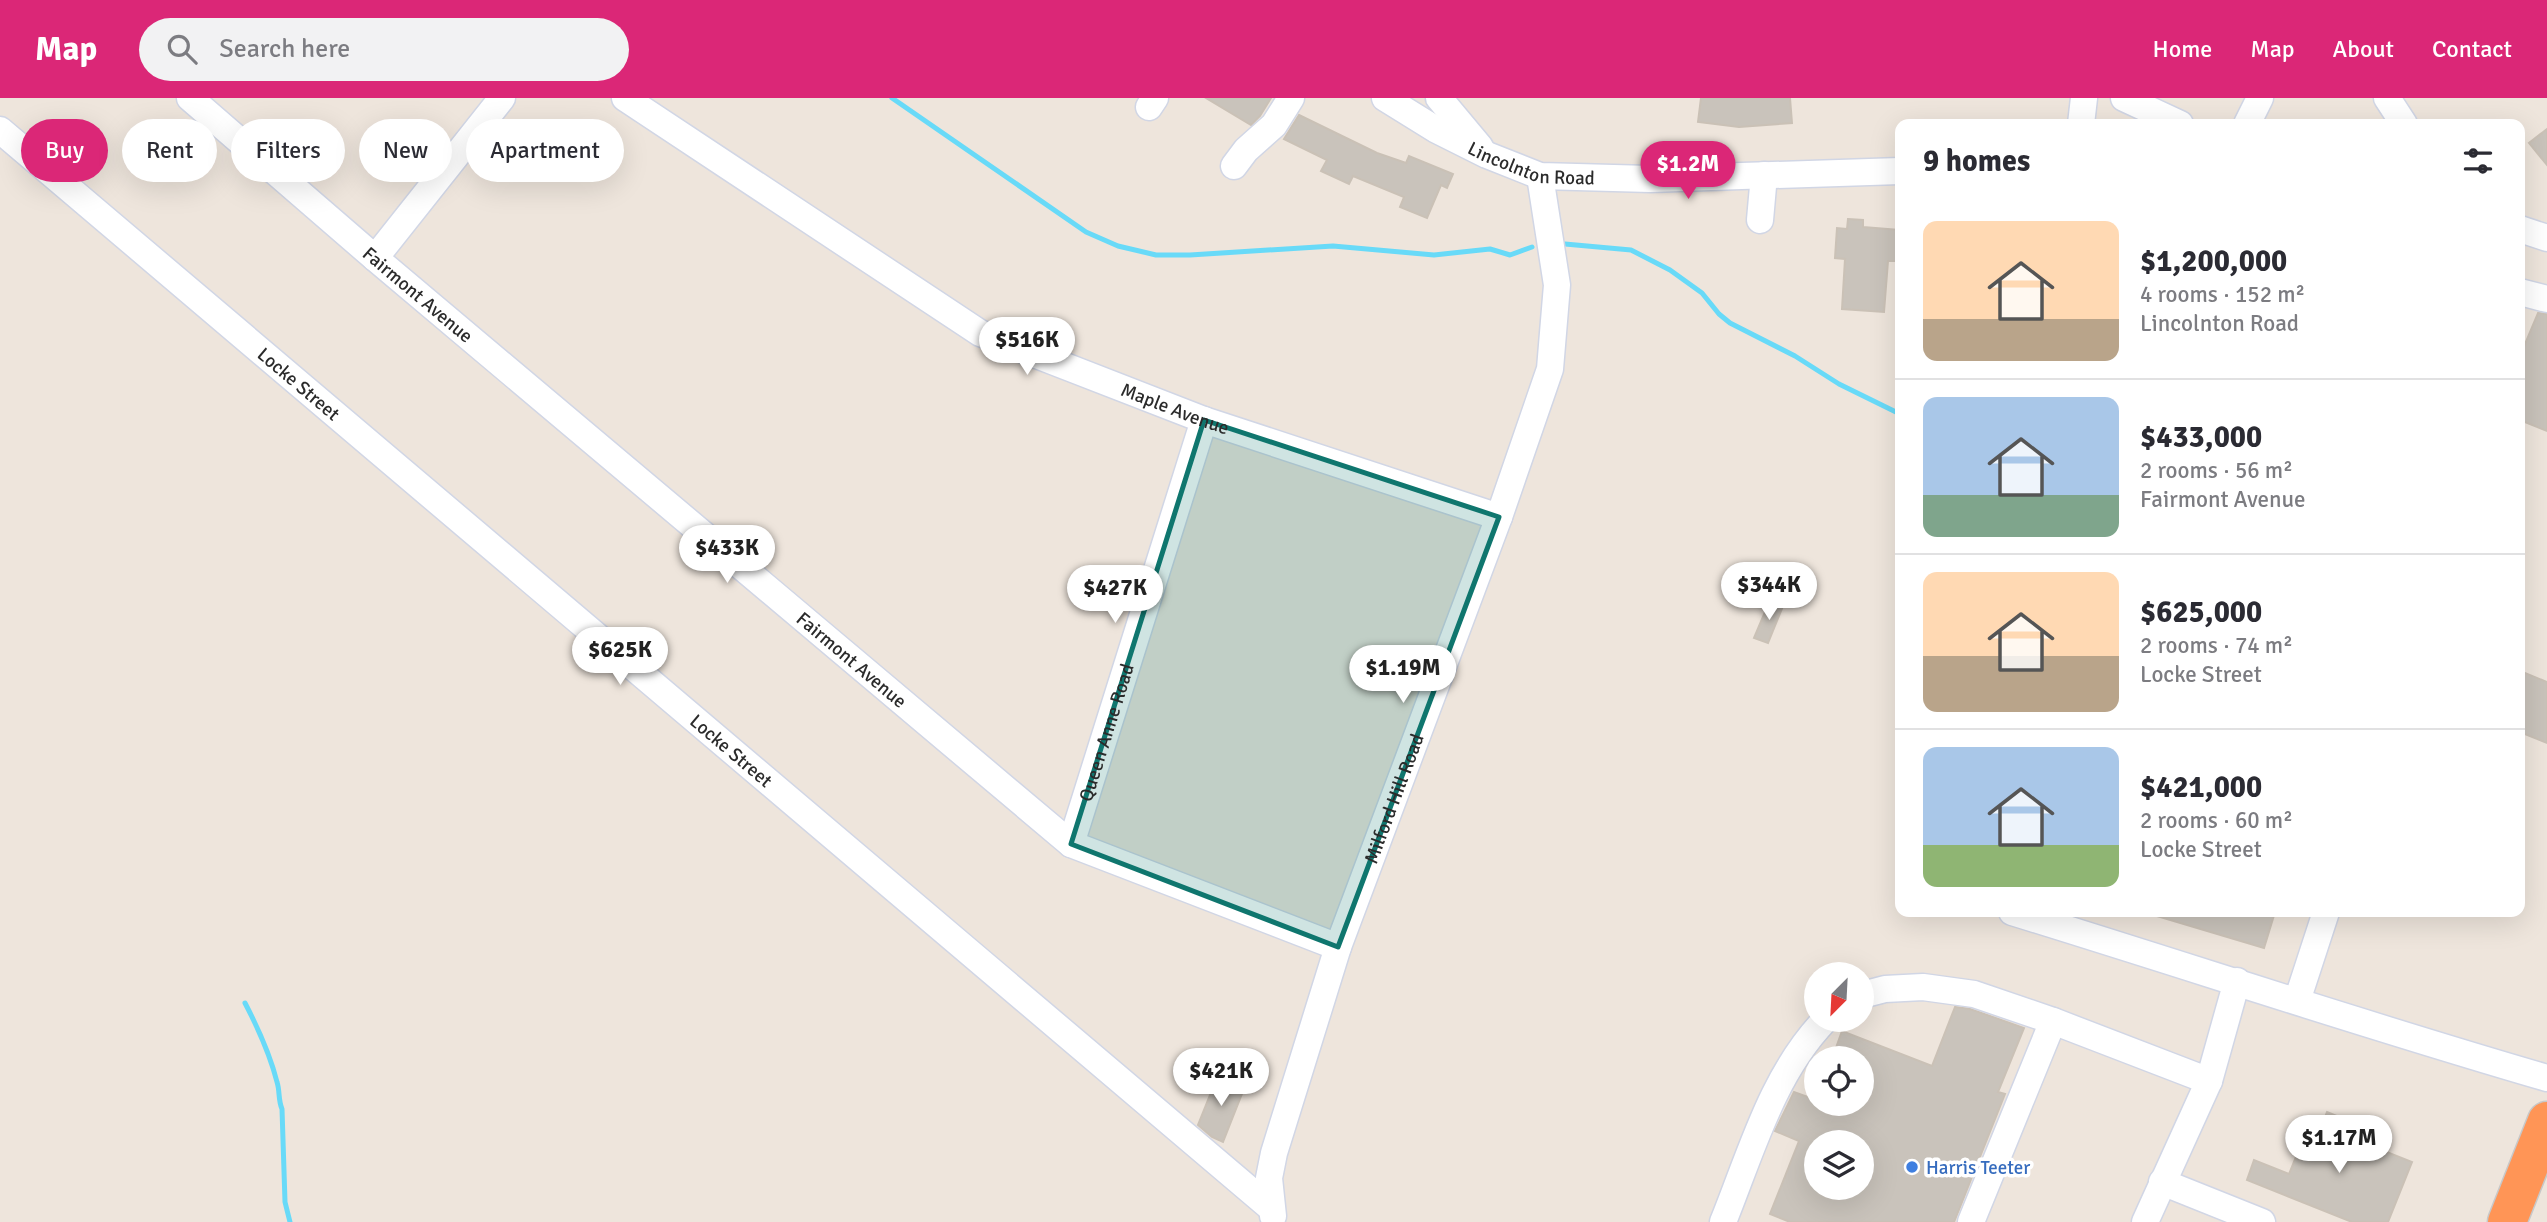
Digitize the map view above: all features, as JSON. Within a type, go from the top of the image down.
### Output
[{"type":"highway","points":[[2507,1222],[2547,1121]]},
{"type":"street","name":"Fairmont Avenue","points":[[190,98],[375,258],[1071,844],[1338,947]]},
{"type":"street","points":[[375,258],[502,98]]},
{"type":"street","name":"Maple Avenue","points":[[625,98],[979,333],[1204,420],[1499,517]]},
{"type":"street","points":[[1234,166],[1246,150],[1274,125],[1291,98]]},
{"type":"street","name":"Lincolnton Road","points":[[1385,98],[1435,129],[1487,155],[1539,176],[1628,179],[1895,171]]},
{"type":"street","points":[[1438,98],[1487,155]]},
{"type":"street","points":[[2082,119],[2084,98]]},
{"type":"street","points":[[2124,98],[2169,119]]},
{"type":"street","points":[[2250,119],[2260,98]]},
{"type":"street","points":[[2387,98],[2401,119]]},
{"type":"street","name":"Locke Street","points":[[0,130],[1273,1215]]},
{"type":"street","points":[[1760,220],[1764,175]]},
{"type":"street","name":"Milford Hill Road","points":[[1273,1215],[1269,1178],[1274,1153],[1338,947],[1499,517],[1550,369],[1557,285],[1539,176]]},
{"type":"street","points":[[2525,231],[2547,238]]},
{"type":"street","points":[[2525,293],[2547,299]]},
{"type":"street","name":"Queen Anne Road","points":[[1071,844],[1204,420]]},
{"type":"street","points":[[2028,917],[2237,981],[2352,1021],[2547,1077]]},
{"type":"street","points":[[2297,1001],[2324,917]]},
{"type":"street","points":[[2145,1222],[2209,1081],[2237,981]]},
{"type":"street","points":[[1874,992],[1923,986],[1974,994],[2053,1021],[2209,1081]]},
{"type":"street","points":[[1971,1222],[2053,1021]]},
{"type":"street","points":[[1723,1222],[1782,1077],[1802,1045],[1814,1032]]},
{"type":"street","points":[[2162,1182],[2262,1222]]},
{"type":"highlighted area","points":[[1204,420],[1499,517],[1338,947],[1071,844]]},
{"type":"building","points":[[1206,98],[1271,98],[1251,125]]},
{"type":"building","points":[[1701,98],[1790,98],[1792,123],[1739,127],[1698,122]]},
{"type":"building","points":[[1299,115],[1377,153],[1406,163],[1409,156],[1453,174],[1447,188],[1441,185],[1427,218],[1400,207],[1404,197],[1353,176],[1349,184],[1321,171],[1327,160],[1284,139]]},
{"type":"building","points":[[2547,129],[2547,165],[2529,143]]},
{"type":"building","points":[[1848,219],[1863,220],[1863,227],[1895,230],[1895,261],[1888,261],[1884,312],[1842,309],[1845,259],[1835,258],[1837,228],[1847,229]]},
{"type":"building","points":[[2538,313],[2547,314],[2547,431],[2525,422],[2525,344]]},
{"type":"building","points":[[1770,600],[1783,606],[1768,643],[1754,638]]},
{"type":"building","points":[[2525,673],[2547,682],[2547,743],[2525,734]]},
{"type":"building","points":[[2160,917],[2273,917],[2264,948]]},
{"type":"building","points":[[1955,1007],[1970,1009],[2024,1028],[1998,1092],[2005,1094],[1954,1222],[1790,1222],[1770,1214],[1799,1141],[1775,1131],[1794,1092],[1804,1096],[1804,1116],[1874,1116],[1874,1046],[1837,1046],[1842,1032],[1932,1066]]},
{"type":"building","points":[[1218,1075],[1245,1086],[1223,1142],[1198,1125]]},
{"type":"building","points":[[2327,1112],[2344,1119],[2339,1133],[2412,1162],[2388,1222],[2352,1222],[2247,1180],[2254,1160],[2289,1174],[2310,1122],[2321,1127]]},
{"type":"waterway","points":[[892,98],[1086,232],[1118,246],[1156,255],[1333,246],[1434,255],[1490,249],[1510,255],[1532,247]]},
{"type":"waterway","points":[[1565,244],[1631,250],[1670,270],[1702,293],[1730,323],[1795,356],[1839,384],[1895,412]]},
{"type":"waterway","points":[[245,1003],[267,1051],[278,1085],[282,1109],[285,1202],[290,1222]]},
{"type":"place","name":"Harris Teeter","points":[[1912,1167]]}]
